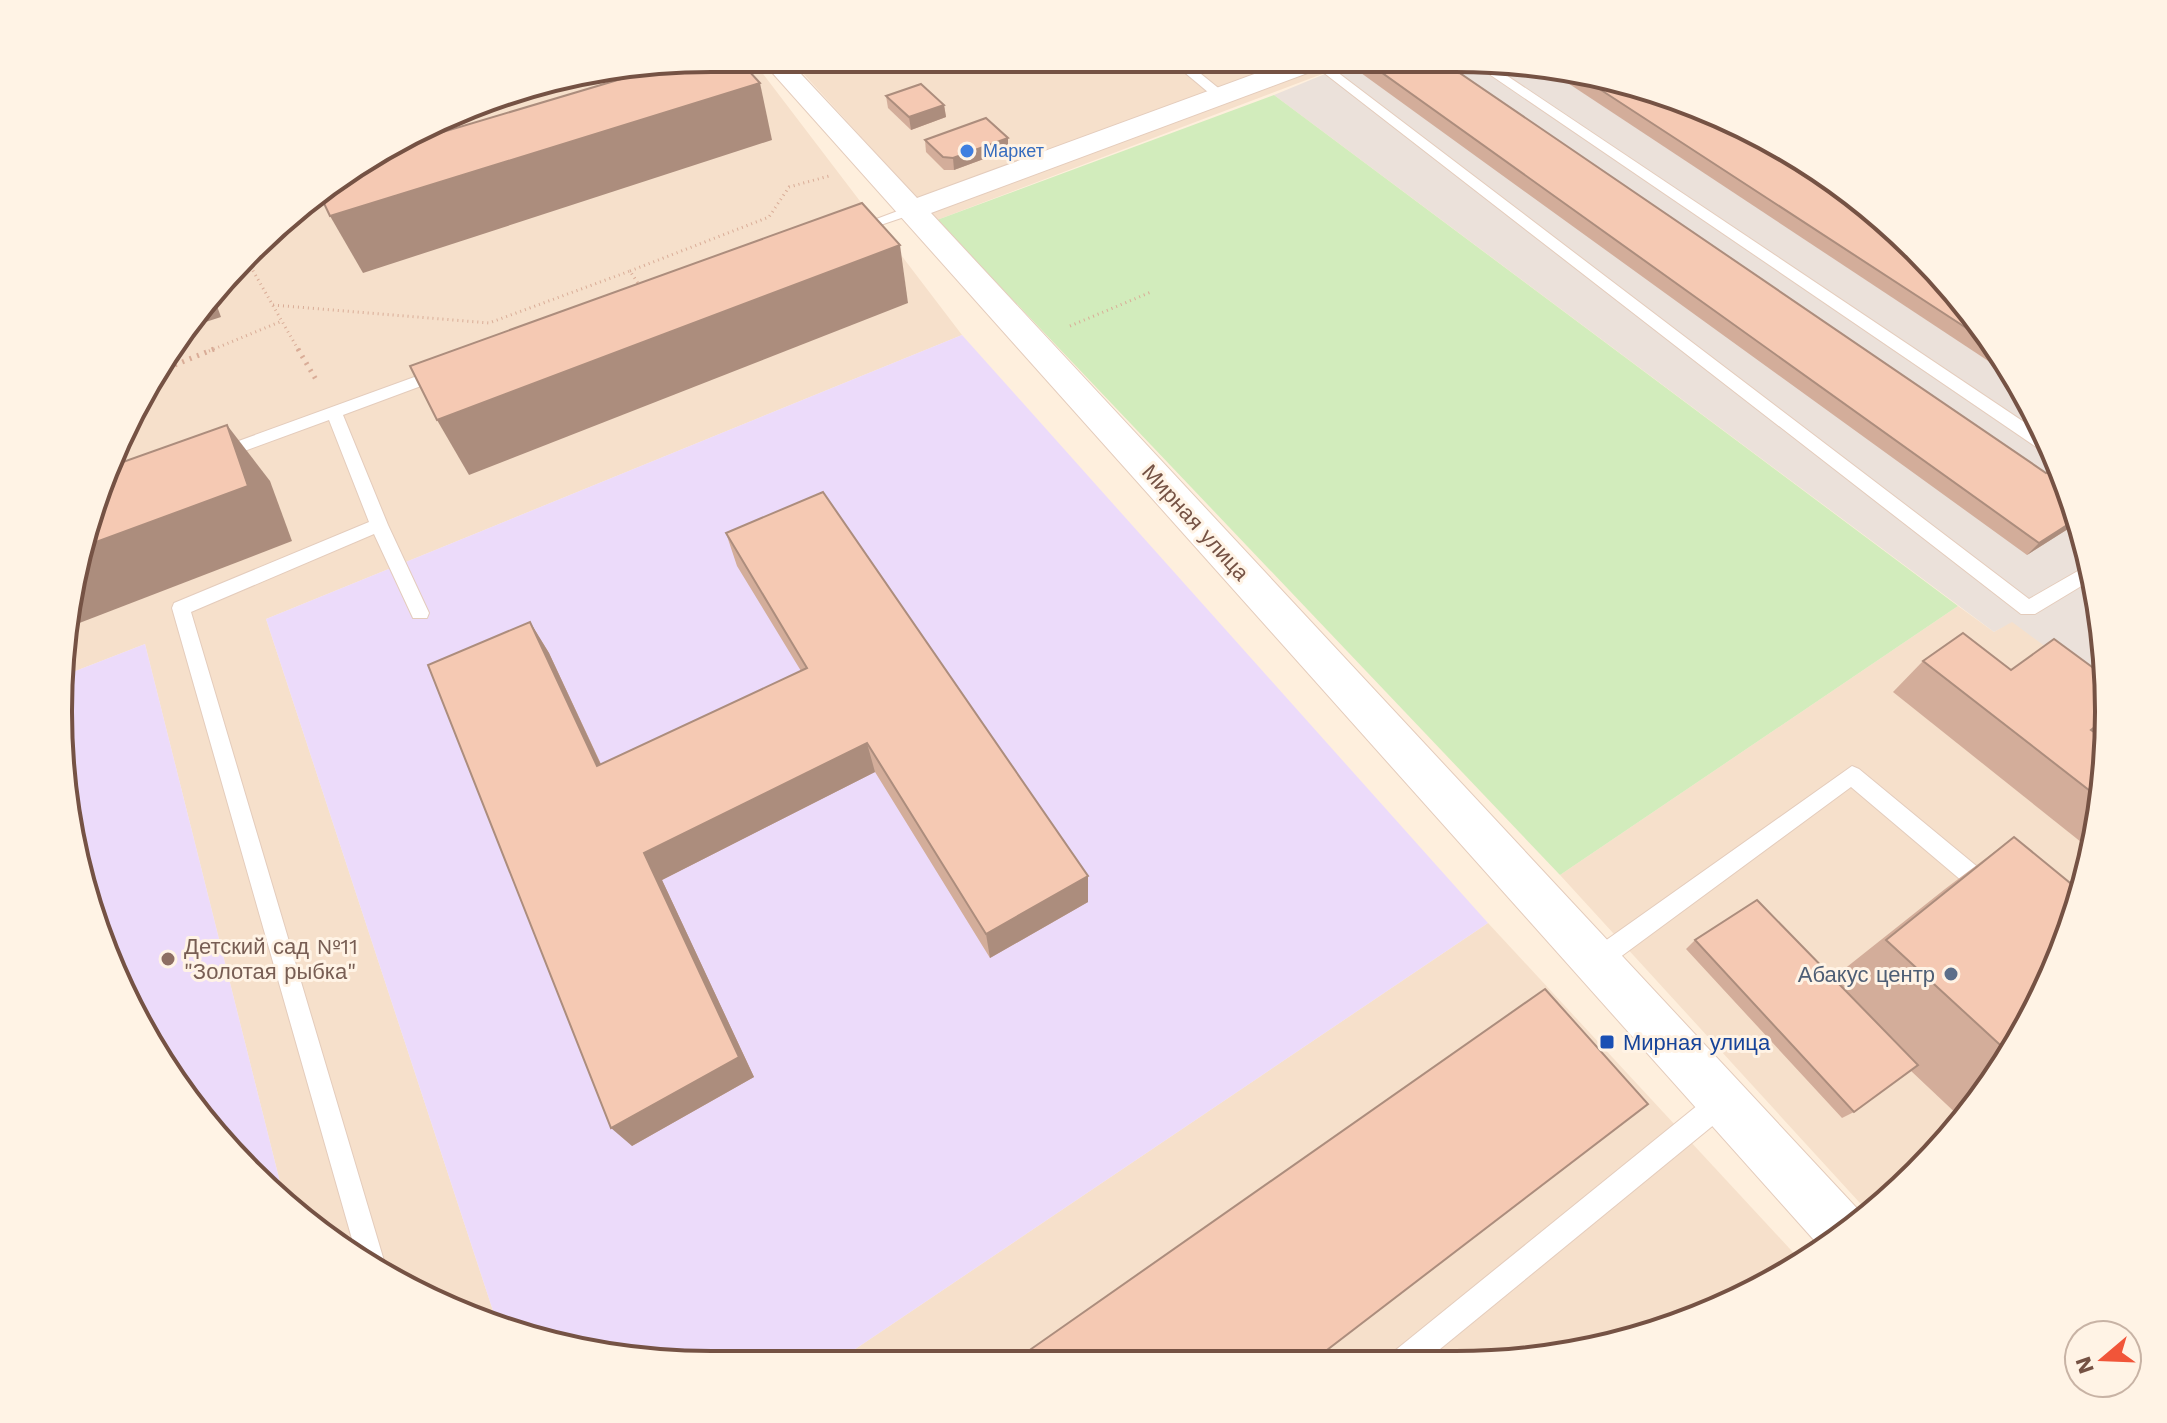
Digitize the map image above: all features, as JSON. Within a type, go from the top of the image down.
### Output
[{"type":"street","name":"Мирная улица","points":[[785,72],[1837,1225]]},
{"type":"street","points":[[911,210],[1286,72]]},
{"type":"lane","points":[[1191,72],[1220,95]]},
{"type":"lane","points":[[1327,72],[2028,609],[2081,577]]},
{"type":"lane","points":[[1494,73],[2032,436]]},
{"type":"lane","points":[[845,233],[911,210]]},
{"type":"lane","points":[[202,460],[453,368]]},
{"type":"lane","points":[[334,412],[379,525],[420,613]]},
{"type":"lane","points":[[368,1250],[181,608],[379,525]]},
{"type":"lane","points":[[1596,961],[1852,775],[2003,901]]},
{"type":"lane","points":[[1417,1351],[1723,1101]]},
{"type":"path","points":[[273,305],[489,323],[769,217],[789,187],[836,173]]},
{"type":"path","points":[[251,268],[334,412]]},
{"type":"path","points":[[630,271],[647,297]]},
{"type":"path","points":[[1060,330],[1151,292]]},
{"type":"path","points":[[174,365],[282,321]]},
{"type":"shaded area","points":[[762,72],[962,335],[266,619],[493,1312],[429,1285],[392,1265],[322,1219],[280,1183],[145,644],[73,672],[84,587],[106,506],[138,429],[180,356],[204,322],[259,259],[322,204],[356,180],[429,138],[506,106],[587,84],[628,77],[670,73]]},
{"type":"shaded area","points":[[802,72],[1328,72],[937,220]]},
{"type":"shaded area","points":[[1330,72],[1497,73],[1580,84],[1661,106],[1738,138],[1811,180],[1845,204],[1908,259],[1963,322],[1987,356],[2029,429],[2061,506],[2073,546],[2090,628],[2094,683],[2012,622],[1994,632],[1274,95]]},
{"type":"shaded area","points":[[962,335],[1488,923],[852,1351],[670,1350],[628,1346],[546,1329],[493,1312],[266,619]]},
{"type":"shaded area","points":[[1958,606],[1994,632],[2012,621],[2094,683],[2094,753],[2083,836],[2061,917],[2046,956],[2009,1031],[1963,1101],[1908,1164],[1862,1205],[1560,875]]},
{"type":"shaded area","name":"Детский сад №11 \"Золотая рыбка\"","points":[[145,644],[280,1183],[231,1133],[180,1067],[138,994],[121,956],[94,877],[77,795],[73,753],[73,672]]},
{"type":"shaded area","points":[[1488,923],[1794,1253],[1738,1285],[1661,1317],[1580,1339],[1539,1346],[1456,1351],[852,1351]]},
{"type":"green space","points":[[1274,95],[1958,606],[1560,875],[937,220]]},
{"type":"building","points":[[750,72],[760,83],[330,216],[324,203],[392,158],[442,132],[628,77]]},
{"type":"building","points":[[1381,72],[1458,72],[2048,472],[2067,525],[2039,543]]},
{"type":"building","points":[[921,84],[944,105],[909,117],[886,96]]},
{"type":"building","points":[[1599,89],[1700,121],[1738,138],[1811,180],[1845,204],[1908,259],[1968,329]]},
{"type":"building","points":[[986,118],[1008,138],[953,158],[943,157],[925,140]]},
{"type":"building","points":[[862,203],[900,245],[437,420],[410,366]]},
{"type":"building","points":[[227,425],[248,486],[95,542],[123,462]]},
{"type":"building","points":[[823,492],[1088,876],[986,934],[867,743],[644,853],[739,1057],[611,1128],[428,665],[530,622],[597,766],[807,668],[726,533]]},
{"type":"building","points":[[1963,633],[2011,670],[2054,639],[2094,668],[2095,727],[2091,730],[2094,732],[2094,753],[2090,791],[1923,661]]},
{"type":"building","points":[[2014,837],[2071,884],[2046,956],[2000,1045],[1886,940]]},
{"type":"building","points":[[1757,900],[1918,1065],[1854,1112],[1695,940]]},
{"type":"building","points":[[1545,989],[1648,1104],[1326,1351],[1028,1351]]},
{"type":"place","name":"Маркет","points":[[967,151]]},
{"type":"place","name":"Детский сад №11 \"Золотая рыбка\"","points":[[168,959]]},
{"type":"place","name":"Абакус центр","points":[[1951,974]]},
{"type":"place","name":"Мирная улица","points":[[1607,1042]]}]
